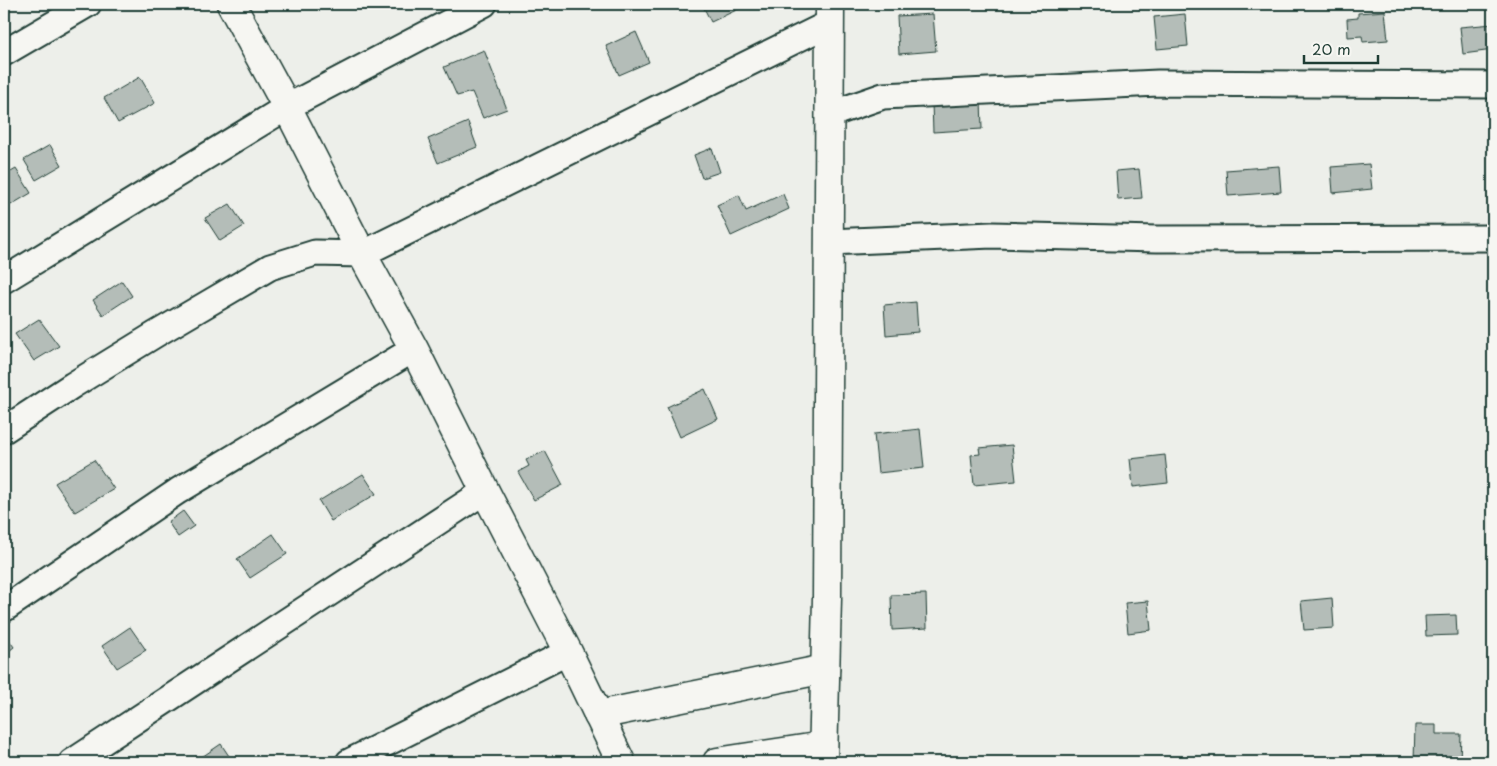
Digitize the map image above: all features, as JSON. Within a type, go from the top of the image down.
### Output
[{"type":"street","points":[[4,53],[88,4]]},
{"type":"street","points":[[231,4],[414,349],[568,652],[621,762]]},
{"type":"street","points":[[4,280],[287,107],[484,4]]},
{"type":"street","points":[[4,430],[139,344],[270,267],[315,253],[362,254],[830,13],[826,668],[823,754],[717,762]]},
{"type":"street","points":[[830,114],[883,96],[1148,83],[1493,85]]},
{"type":"street","points":[[829,242],[992,235],[1157,239],[1493,238]]},
{"type":"street","points":[[4,609],[178,492],[414,349]]},
{"type":"street","points":[[72,762],[485,491]]},
{"type":"street","points":[[349,762],[568,652]]},
{"type":"street","points":[[598,715],[826,668]]},
{"type":"building","points":[[702,4],[749,4],[711,22]]},
{"type":"building","points":[[1385,11],[1388,40],[1363,42],[1362,36],[1348,37],[1347,19],[1358,18],[1358,13]]},
{"type":"building","points":[[933,14],[936,51],[899,54],[897,16]]},
{"type":"building","points":[[1185,14],[1188,46],[1157,49],[1154,17]]},
{"type":"building","points":[[1493,24],[1493,50],[1463,54],[1460,27]]},
{"type":"building","points":[[636,32],[649,62],[619,75],[606,46]]},
{"type":"building","points":[[484,50],[507,109],[483,118],[472,92],[457,96],[444,67]]},
{"type":"building","points":[[140,77],[155,103],[118,123],[104,98]]},
{"type":"building","points":[[981,100],[982,129],[933,132],[932,103]]},
{"type":"building","points":[[468,122],[477,147],[438,163],[428,139]]},
{"type":"building","points":[[50,145],[62,165],[36,180],[24,160]]},
{"type":"building","points":[[712,148],[720,172],[702,178],[694,155]]},
{"type":"building","points":[[1369,164],[1372,189],[1333,193],[1331,167]]},
{"type":"building","points":[[1279,166],[1281,192],[1228,196],[1226,170]]},
{"type":"building","points":[[16,169],[31,193],[4,209],[4,176]]},
{"type":"building","points":[[1139,169],[1142,198],[1118,200],[1116,171]]},
{"type":"building","points":[[783,194],[789,209],[731,236],[717,205],[739,195],[746,211]]},
{"type":"building","points":[[230,204],[244,226],[220,241],[205,218]]},
{"type":"building","points":[[122,281],[132,296],[103,315],[93,300]]},
{"type":"building","points":[[916,302],[918,332],[886,335],[884,305]]},
{"type":"building","points":[[39,319],[59,346],[34,361],[15,334]]},
{"type":"building","points":[[705,389],[718,419],[680,437],[667,407]]},
{"type":"building","points":[[920,429],[924,468],[878,473],[874,434]]},
{"type":"building","points":[[1012,445],[1016,481],[974,485],[971,455],[980,454],[979,448]]},
{"type":"building","points":[[545,451],[563,485],[534,500],[518,472],[529,466],[526,460]]},
{"type":"building","points":[[1165,455],[1168,483],[1133,487],[1130,459]]},
{"type":"building","points":[[94,460],[114,489],[75,512],[55,483]]},
{"type":"building","points":[[363,474],[376,494],[331,521],[319,501]]},
{"type":"building","points":[[183,511],[194,526],[178,537],[168,522]]},
{"type":"building","points":[[273,534],[287,554],[250,578],[237,559]]},
{"type":"building","points":[[926,594],[927,628],[892,630],[891,595]]},
{"type":"building","points":[[1332,598],[1334,628],[1304,630],[1301,601]]},
{"type":"building","points":[[1148,601],[1151,630],[1128,633],[1125,603]]},
{"type":"building","points":[[1456,615],[1457,635],[1426,636],[1425,616]]},
{"type":"building","points":[[130,627],[146,650],[117,668],[102,646]]},
{"type":"building","points":[[4,633],[14,647],[4,655]]},
{"type":"building","points":[[1415,725],[1436,725],[1436,734],[1461,734],[1460,762],[1414,762]]},
{"type":"building","points":[[221,744],[233,762],[196,762],[196,761]]}]
